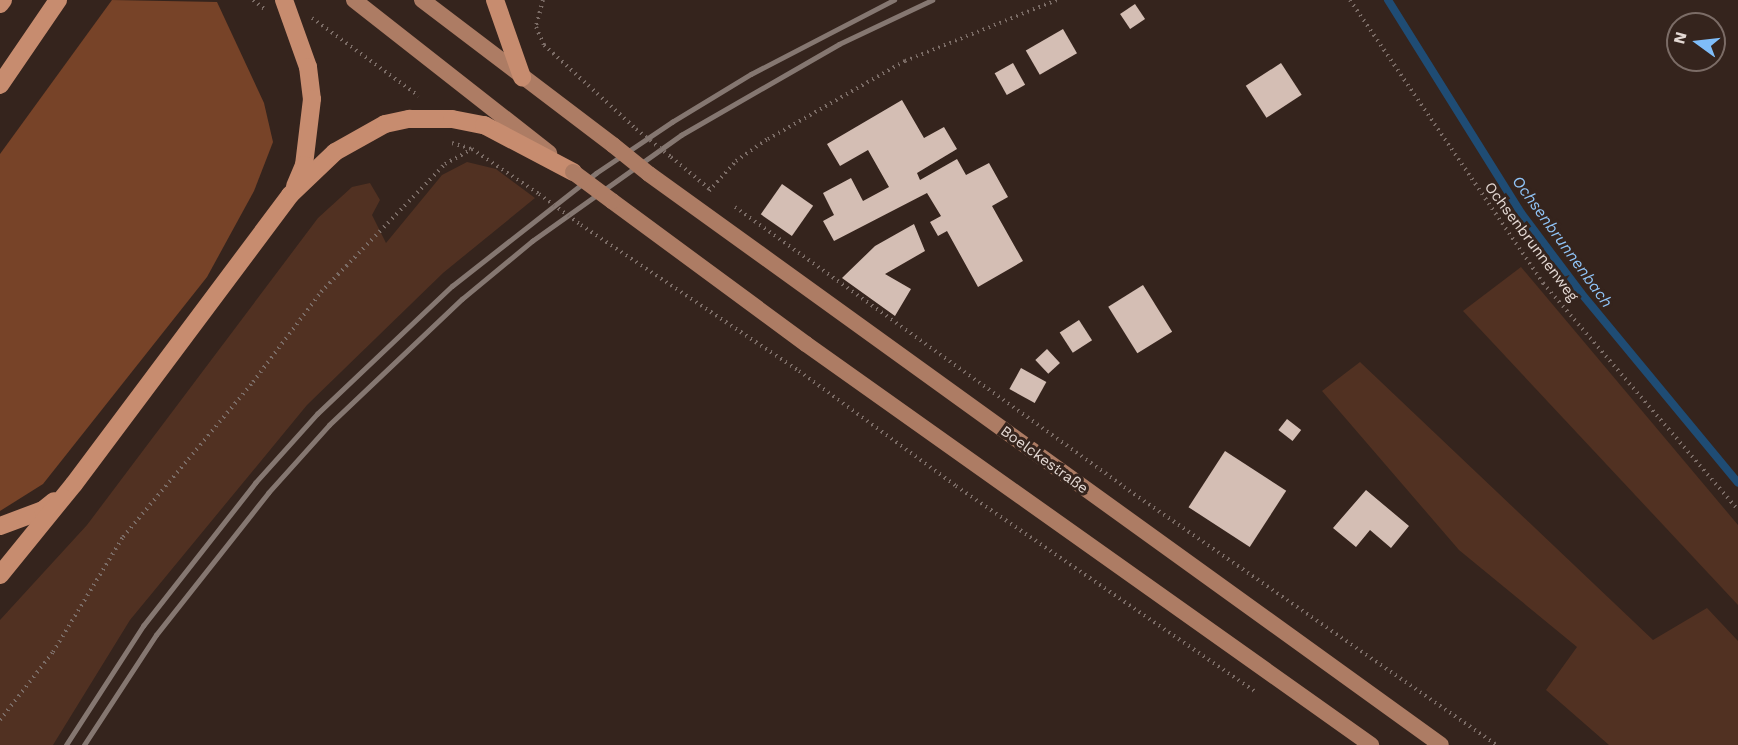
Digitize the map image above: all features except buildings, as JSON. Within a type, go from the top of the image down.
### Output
[{"type":"highway","points":[[0,4],[3,0]]},
{"type":"highway","points":[[0,85],[58,0]]},
{"type":"highway","points":[[284,0],[306,58],[312,99],[304,165],[290,195]]},
{"type":"highway","points":[[495,0],[522,77]]},
{"type":"highway","points":[[0,575],[74,484],[290,195],[335,152],[359,136],[409,119],[452,119],[484,125],[573,172]]},
{"type":"highway","points":[[0,526],[43,510],[74,484]]},
{"type":"main road","points":[[354,0],[573,172],[806,344],[1371,745]]},
{"type":"main road","name":"Boelckestraße","points":[[422,0],[695,210],[1441,745]]},
{"type":"path","points":[[253,0],[261,10]]},
{"type":"path","points":[[543,0],[536,27],[544,45],[636,129],[720,196]]},
{"type":"path","points":[[695,210],[710,189],[736,161],[768,139],[905,61],[1057,0]]},
{"type":"path","name":"Ochsenbrunnenweg","points":[[1350,0],[1543,283],[1738,510]]},
{"type":"path","points":[[317,19],[429,104]]},
{"type":"path","points":[[444,141],[472,149],[539,194],[581,225],[789,364],[965,493],[1265,698]]},
{"type":"path","points":[[0,720],[53,652],[123,537],[253,381],[321,292],[445,164],[472,149]]},
{"type":"path","points":[[729,203],[1124,487],[1497,745]]},
{"type":"shaded area","points":[[112,0],[217,2],[264,103],[273,142],[254,191],[207,277],[43,484],[0,511],[0,154]]},
{"type":"shaded area","points":[[467,162],[496,169],[535,198],[443,273],[307,405],[130,620],[53,745],[0,745],[0,620],[87,525],[318,218],[352,187],[370,183],[380,200],[372,215],[386,243],[442,175]]},
{"type":"shaded area","points":[[1521,267],[1738,525],[1738,605],[1463,311]]},
{"type":"shaded area","points":[[1360,362],[1653,640],[1707,608],[1738,641],[1738,745],[1609,745],[1546,690],[1577,647],[1459,550],[1322,391]]},
{"type":"waterway","name":"Ochsenbrunnenbach","points":[[1388,0],[1521,213],[1581,293],[1738,483]]},
{"type":"railway","points":[[66,745],[143,626],[255,483],[317,414],[452,286],[596,173],[672,122],[751,74],[894,0]]},
{"type":"railway","points":[[84,745],[156,635],[268,493],[329,425],[462,299],[532,241],[681,135],[839,44],[932,0]]}]
